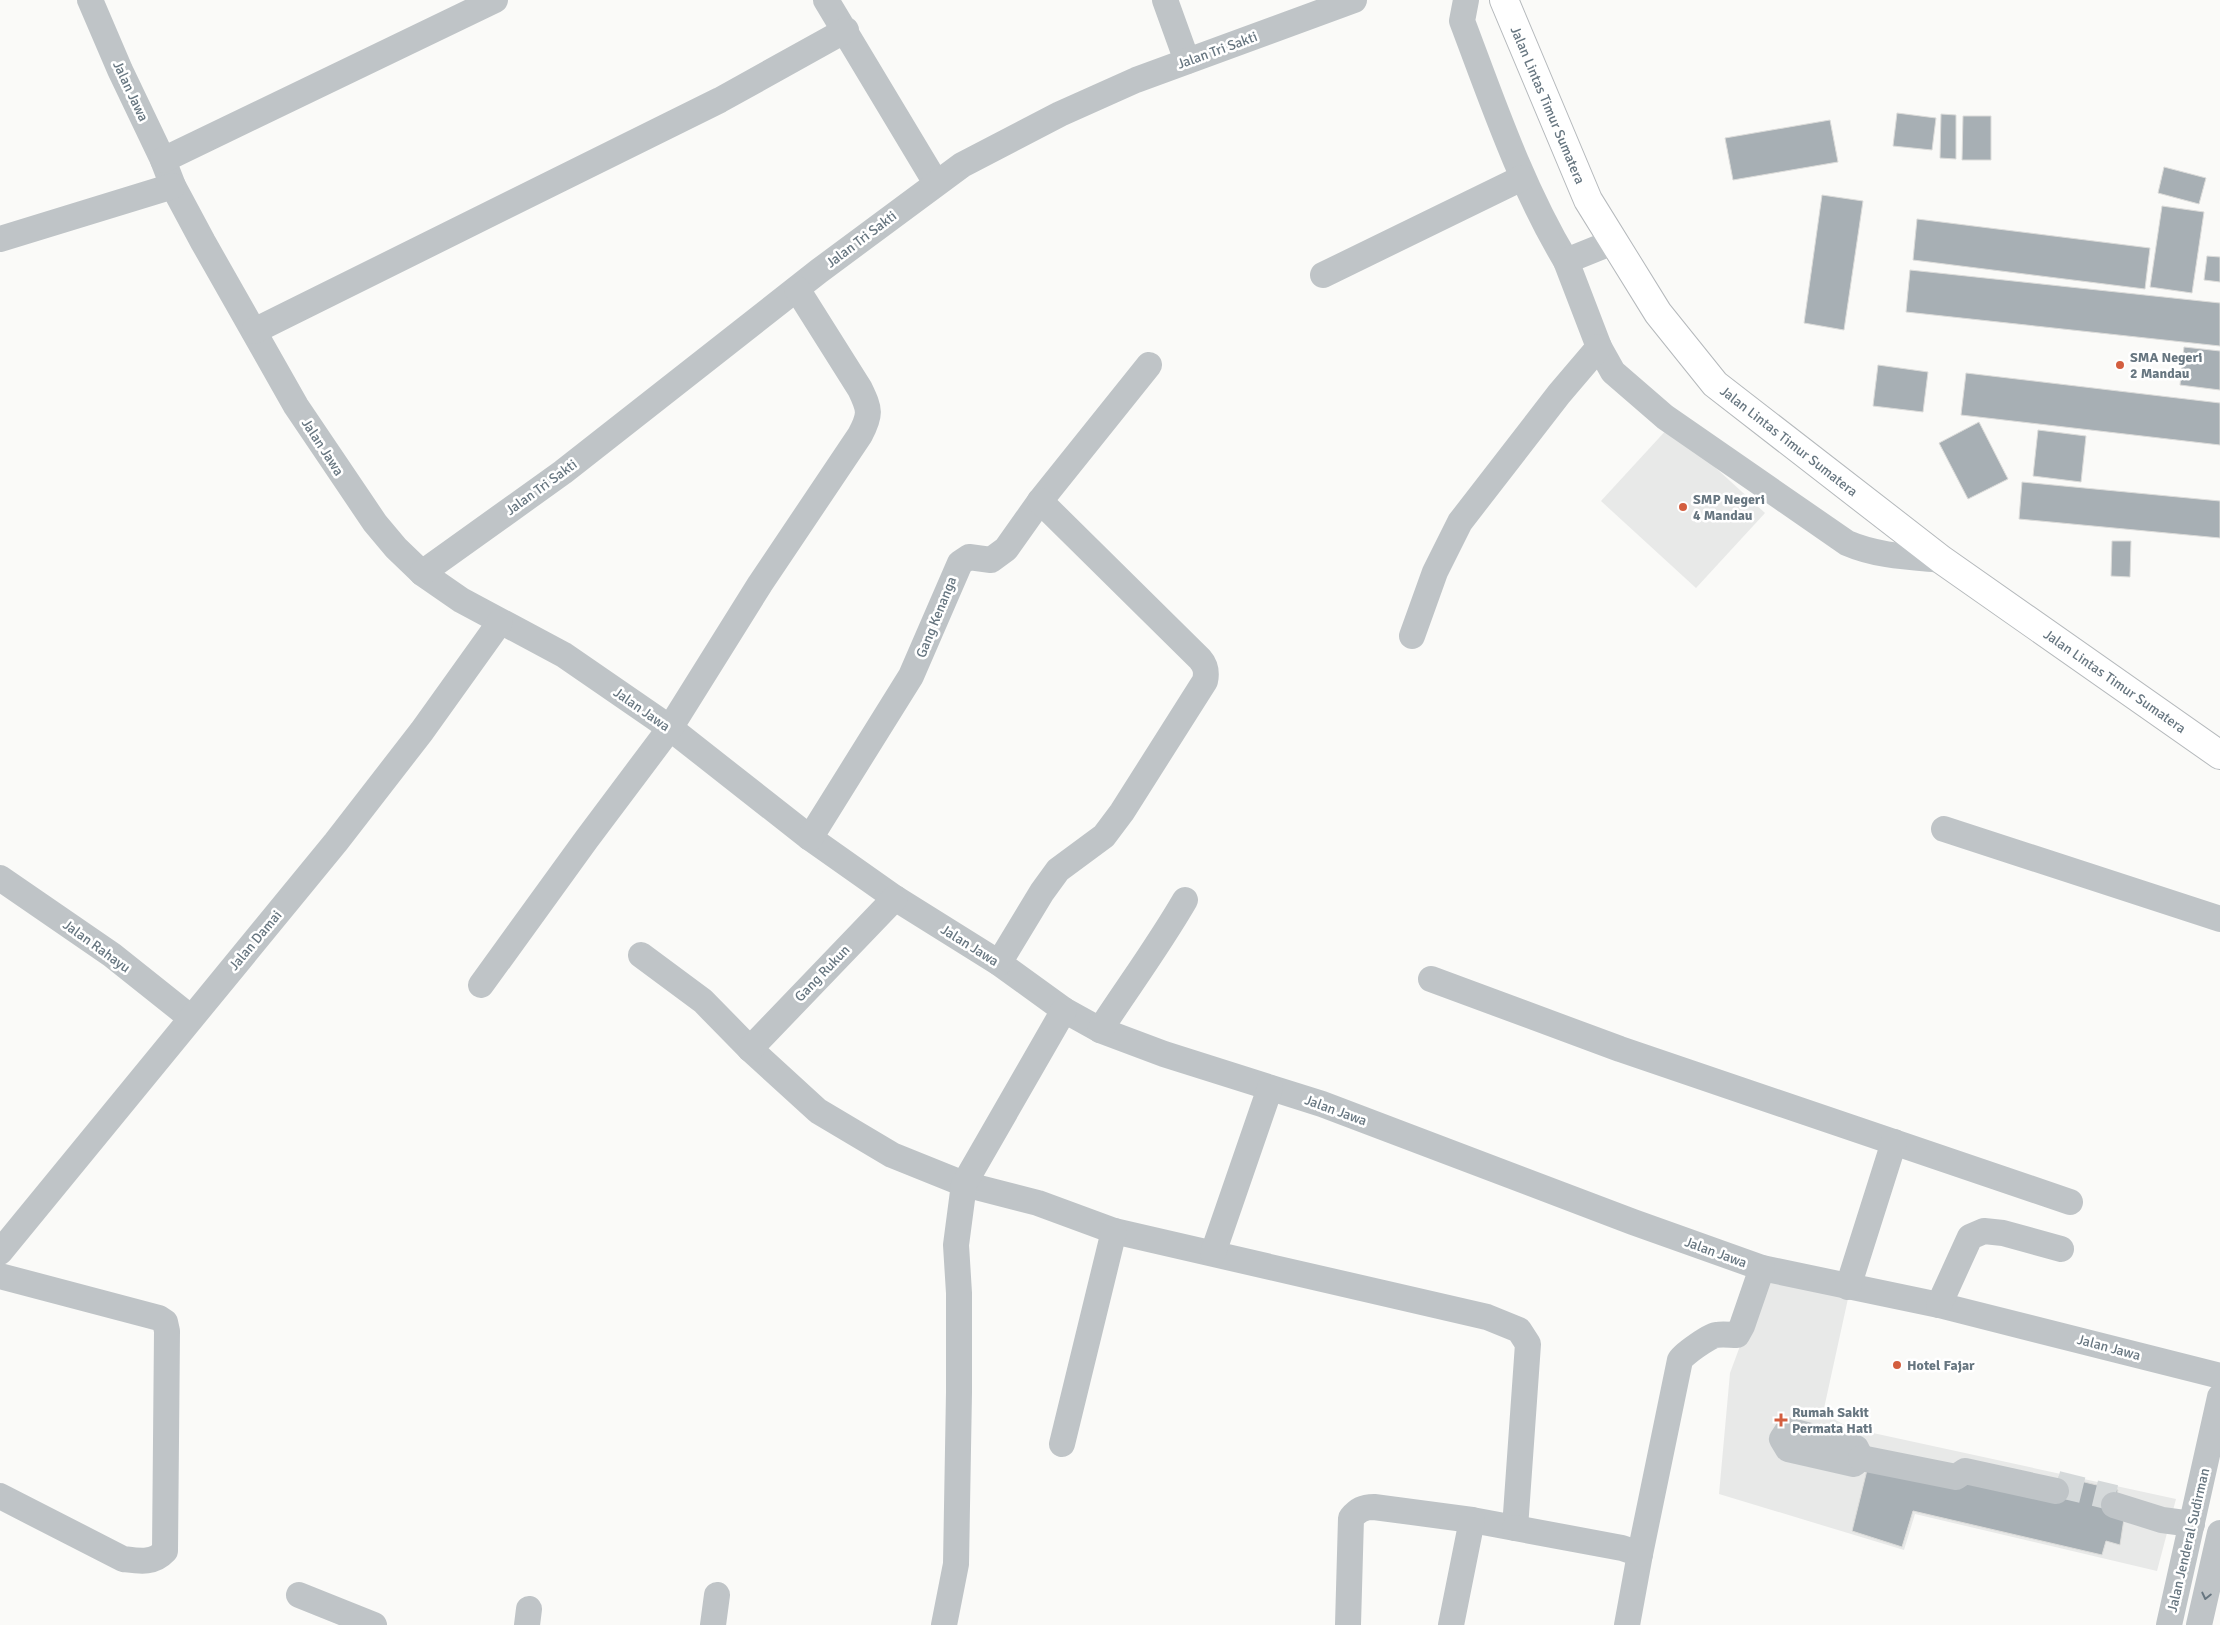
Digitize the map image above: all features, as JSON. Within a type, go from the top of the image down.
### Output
[{"type":"highway","name":"Jalan Lintas Timur Sumatera","points":[[1504,0],[1588,200],[1658,313],[1715,384],[1942,560],[2220,755]]},
{"type":"street","name":"Jalan Jawa","points":[[90,0],[173,186],[296,406],[366,510],[396,548],[422,572],[461,600],[564,656],[670,728],[810,838],[895,898],[999,963],[1064,1010],[1100,1030],[1164,1054],[1322,1104],[1633,1222],[1762,1268],[1939,1305],[2220,1376]]},
{"type":"street","points":[[163,160],[495,0]]},
{"type":"street","points":[[826,0],[846,30],[936,183]]},
{"type":"street","points":[[1165,0],[1187,61]]},
{"type":"street","name":"Jalan Tri Sakti","points":[[422,572],[563,472],[797,289],[962,164],[1060,114],[1136,80],[1354,0]]},
{"type":"street","points":[[1466,0],[1462,21],[1522,178],[1547,229],[1566,261],[1599,347],[1613,372],[1665,416],[1847,542],[1863,550],[1882,554],[1942,560]]},
{"type":"street","points":[[254,331],[720,100],[846,30]]},
{"type":"street","points":[[1323,275],[1522,178]]},
{"type":"street","points":[[0,239],[173,186]]},
{"type":"street","points":[[1566,261],[1613,242]]},
{"type":"street","points":[[481,985],[670,728],[760,584],[860,435],[869,418],[868,406],[860,389],[797,289]]},
{"type":"street","points":[[1412,636],[1435,572],[1460,522],[1559,394],[1599,347]]},
{"type":"street","name":"Gang Kenanga","points":[[810,838],[911,676],[960,563],[969,557],[991,560],[999,556],[1006,549],[1040,502],[1149,365]]},
{"type":"street","points":[[999,963],[1042,892],[1058,870],[1104,836],[1122,812],[1205,681],[1206,672],[1200,659],[1040,502]]},
{"type":"street","name":"Jalan Damai","points":[[0,1252],[336,842],[422,731],[500,622]]},
{"type":"street","points":[[1944,829],[2220,919]]},
{"type":"street","name":"Jalan Rahayu","points":[[0,878],[112,955],[190,1018]]},
{"type":"street","name":"Gang Rukun","points":[[750,1049],[895,898]]},
{"type":"street","points":[[1100,1030],[1147,957],[1168,929],[1185,900]]},
{"type":"street","points":[[641,955],[703,1002],[750,1049],[818,1110],[892,1155],[964,1184],[1038,1203],[1114,1231],[1487,1317],[1519,1330],[1528,1344],[1515,1528]]},
{"type":"street","points":[[1431,979],[1620,1049],[2070,1202]]},
{"type":"street","points":[[944,1625],[956,1564],[959,1293],[956,1245],[964,1184],[1064,1010]]},
{"type":"street","points":[[1213,1253],[1270,1088]]},
{"type":"street","points":[[1848,1287],[1894,1142]]},
{"type":"street","points":[[1062,1444],[1114,1231]]},
{"type":"street","points":[[1939,1305],[1970,1237],[1984,1231],[2003,1232],[2061,1248]]},
{"type":"street","points":[[1627,1625],[1680,1360],[1682,1355],[1694,1350],[1714,1335],[1737,1335],[1742,1326],[1762,1268]]},
{"type":"street","points":[[0,1276],[159,1318],[165,1322],[167,1341],[165,1550],[160,1556],[151,1560],[123,1559],[0,1496]]},
{"type":"street","name":"Jalan Jenderal Sudirman","points":[[2169,1625],[2184,1522],[2220,1397]]},
{"type":"street","points":[[1861,1458],[1956,1477],[1965,1471],[2048,1487]]},
{"type":"street","points":[[2114,1502],[2162,1520],[2184,1522]]},
{"type":"street","points":[[1348,1625],[1351,1518],[1364,1507],[1472,1520],[1622,1548],[1640,1554]]},
{"type":"street","points":[[1451,1625],[1472,1520]]},
{"type":"street","points":[[2199,1625],[2220,1533]]},
{"type":"street","points":[[299,1595],[374,1625]]},
{"type":"street","points":[[713,1625],[717,1595]]},
{"type":"shaded area","name":"SMP Negeri 4 Mandau","points":[[1670,426],[1765,513],[1696,588],[1601,501]]},
{"type":"shaded area","name":"Rumah Sakit Permata Hati","points":[[1766,1276],[1849,1294],[1823,1413],[1850,1428],[2176,1499],[2157,1571],[1915,1514],[1904,1550],[1719,1494],[1730,1373]]},
{"type":"building","points":[[1897,113],[1936,118],[1932,150],[1893,146]]},
{"type":"building","points":[[1941,114],[1956,115],[1956,159],[1940,158]]},
{"type":"building","points":[[1963,116],[1991,116],[1991,160],[1962,160]]},
{"type":"building","points":[[1830,120],[1838,162],[1733,180],[1725,138]]},
{"type":"building","points":[[2164,167],[2206,178],[2199,204],[2158,193]]},
{"type":"building","points":[[1822,195],[1863,201],[1844,330],[1804,323]]},
{"type":"building","points":[[2162,206],[2204,212],[2192,293],[2150,287]]},
{"type":"building","points":[[1917,219],[2150,248],[2145,289],[1913,260]]},
{"type":"building","points":[[2207,256],[2220,257],[2220,282],[2204,280]]},
{"type":"building","points":[[1910,270],[2220,303],[2220,346],[1906,312]]},
{"type":"building","points":[[2184,347],[2220,351],[2220,390],[2180,385]]},
{"type":"building","points":[[1878,365],[1928,372],[1923,412],[1873,406]]},
{"type":"building","points":[[1966,373],[2220,403],[2220,445],[1961,415]]},
{"type":"building","points":[[1979,422],[2008,479],[1968,499],[1939,443]]},
{"type":"building","points":[[2038,430],[2086,436],[2081,482],[2033,476]]},
{"type":"building","points":[[2022,482],[2220,501],[2220,538],[2019,519]]},
{"type":"building","points":[[2112,541],[2131,541],[2130,577],[2111,576]]},
{"type":"building","points":[[1868,1466],[2055,1497],[2059,1476],[2118,1490],[2114,1505],[2124,1519],[2120,1545],[2106,1541],[2102,1555],[1913,1511],[1902,1547],[1852,1531]]},
{"type":"tunnel","points":[[2057,1484],[2115,1498]]},
{"type":"place","name":"SMA Negeri 2 Mandau","points":[[2120,365]]},
{"type":"place","name":"SMP Negeri 4 Mandau","points":[[1683,507]]},
{"type":"place","name":"Hotel Fajar","points":[[1897,1365]]},
{"type":"place","name":"Rumah Sakit Permata Hati","points":[[1781,1420]]}]
